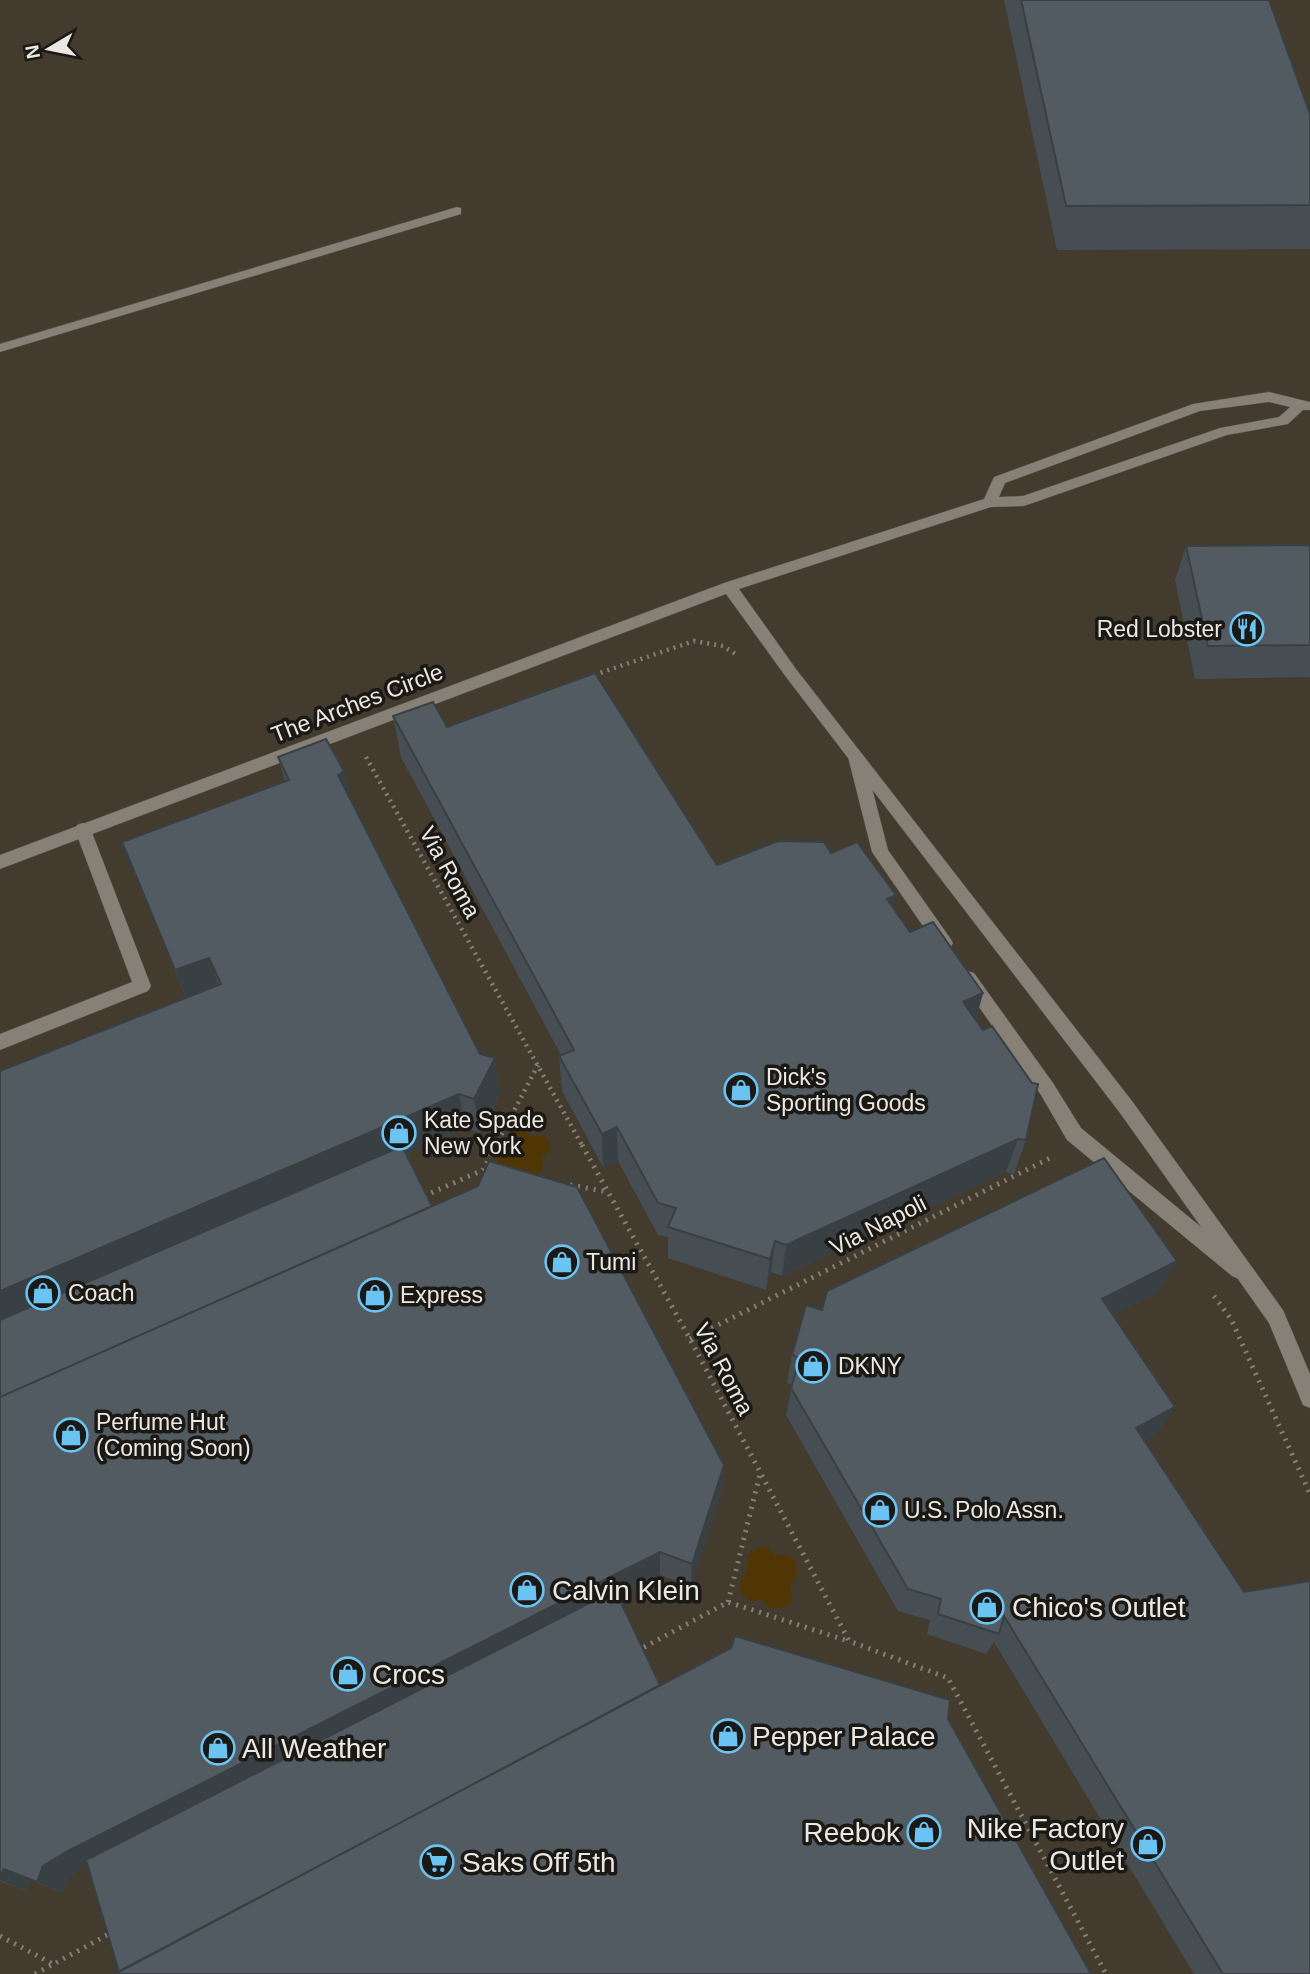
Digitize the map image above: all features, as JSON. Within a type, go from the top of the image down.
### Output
[{"type":"street","points":[[0,348],[457,211]]},
{"type":"street","points":[[990,502],[999,480],[1198,407],[1269,397],[1305,406]]},
{"type":"street","name":"The Arches Circle","points":[[0,862],[729,587],[990,502],[1024,501],[1225,431],[1283,421],[1305,406]]},
{"type":"street","points":[[729,587],[856,757],[1126,1107],[1276,1317],[1310,1398]]},
{"type":"street","points":[[856,757],[880,852],[1047,1089],[1074,1134],[1245,1275]]},
{"type":"street","points":[[0,1042],[142,986],[83,830]]},
{"type":"path","points":[[587,678],[694,641],[723,646],[744,660]]},
{"type":"path","name":"Via Roma","points":[[350,729],[690,1339],[849,1641]]},
{"type":"path","points":[[354,764],[380,755]]},
{"type":"path","points":[[483,1170],[538,1065]]},
{"type":"path","name":"Via Napoli","points":[[690,1339],[1060,1153],[1074,1134]]},
{"type":"path","points":[[419,1198],[483,1170],[495,1172]]},
{"type":"path","points":[[558,1183],[608,1192]]},
{"type":"path","points":[[1208,1288],[1231,1319],[1310,1494]]},
{"type":"path","points":[[728,1602],[760,1474]]},
{"type":"path","points":[[630,1655],[728,1602],[849,1641],[948,1678],[1106,1974]]},
{"type":"path","points":[[35,1974],[114,1931]]},
{"type":"path","points":[[0,1936],[53,1964]]},
{"type":"shaded area","points":[[0,0],[1310,0],[1310,1974],[0,1974]]},
{"type":"shaded area","points":[[522,1129],[531,1136],[545,1136],[550,1143],[549,1151],[542,1158],[543,1169],[536,1175],[523,1175],[517,1170],[501,1167],[497,1161],[499,1153],[506,1147],[506,1136],[512,1130]]},
{"type":"shaded area","points":[[759,1547],[769,1549],[775,1556],[786,1554],[795,1560],[797,1576],[790,1584],[792,1599],[785,1607],[770,1608],[763,1600],[752,1601],[741,1593],[739,1583],[748,1570],[747,1556]]},
{"type":"building","points":[[1021,0],[1269,0],[1310,114],[1310,205],[1066,206]]},
{"type":"building","points":[[1310,545],[1310,645],[1208,646],[1186,546]]},
{"type":"building","points":[[595,673],[717,865],[778,841],[824,842],[831,853],[857,842],[896,895],[887,899],[910,932],[933,922],[983,993],[963,1002],[983,1030],[992,1026],[1032,1083],[1038,1084],[1026,1140],[1018,1139],[786,1245],[775,1241],[770,1259],[668,1227],[676,1208],[658,1203],[617,1127],[602,1134],[559,1056],[574,1050],[393,716],[433,702],[447,727]]},
{"type":"building","points":[[326,739],[344,771],[338,775],[480,1054],[495,1058],[474,1099],[459,1094],[0,1291],[0,1071],[221,984],[209,958],[175,970],[122,842],[289,780],[278,757]]},
{"type":"building","points":[[402,1146],[432,1206],[0,1397],[0,1320]]},
{"type":"building","points":[[1104,1158],[1177,1261],[1102,1299],[1175,1407],[1136,1428],[1244,1592],[1310,1581],[1310,1974],[1223,1974],[1004,1616],[999,1634],[938,1614],[941,1599],[908,1589],[791,1388],[800,1358],[792,1355],[806,1305],[822,1310],[827,1291]]},
{"type":"building","points":[[489,1161],[577,1187],[724,1465],[692,1564],[660,1552],[68,1851],[43,1866],[37,1882],[4,1869],[0,1877],[0,1397],[478,1186]]},
{"type":"building","points":[[615,1590],[660,1685],[119,1972],[86,1860]]},
{"type":"building","points":[[735,1636],[950,1700],[948,1719],[1091,1974],[114,1974],[731,1648]]},
{"type":"place","name":"Red Lobster","points":[[1247,629]]},
{"type":"place","name":"Dick's Sporting Goods","points":[[741,1090]]},
{"type":"place","name":"Kate Spade New York","points":[[399,1133]]},
{"type":"place","name":"Tumi","points":[[562,1262]]},
{"type":"place","name":"Coach","points":[[43,1293]]},
{"type":"place","name":"Express","points":[[375,1295]]},
{"type":"place","name":"DKNY","points":[[813,1366]]},
{"type":"place","name":"Perfume Hut (Coming Soon)","points":[[71,1435]]},
{"type":"place","name":"U.S. Polo Assn.","points":[[880,1510]]},
{"type":"place","name":"Calvin Klein","points":[[527,1590]]},
{"type":"place","name":"Chico's Outlet","points":[[987,1607]]},
{"type":"place","name":"Crocs","points":[[348,1674]]},
{"type":"place","name":"Pepper Palace","points":[[728,1736]]},
{"type":"place","name":"All Weather","points":[[218,1748]]},
{"type":"place","name":"Reebok","points":[[924,1832]]},
{"type":"place","name":"Nike Factory Outlet","points":[[1148,1844]]},
{"type":"place","name":"Saks Off 5th","points":[[437,1862]]}]
